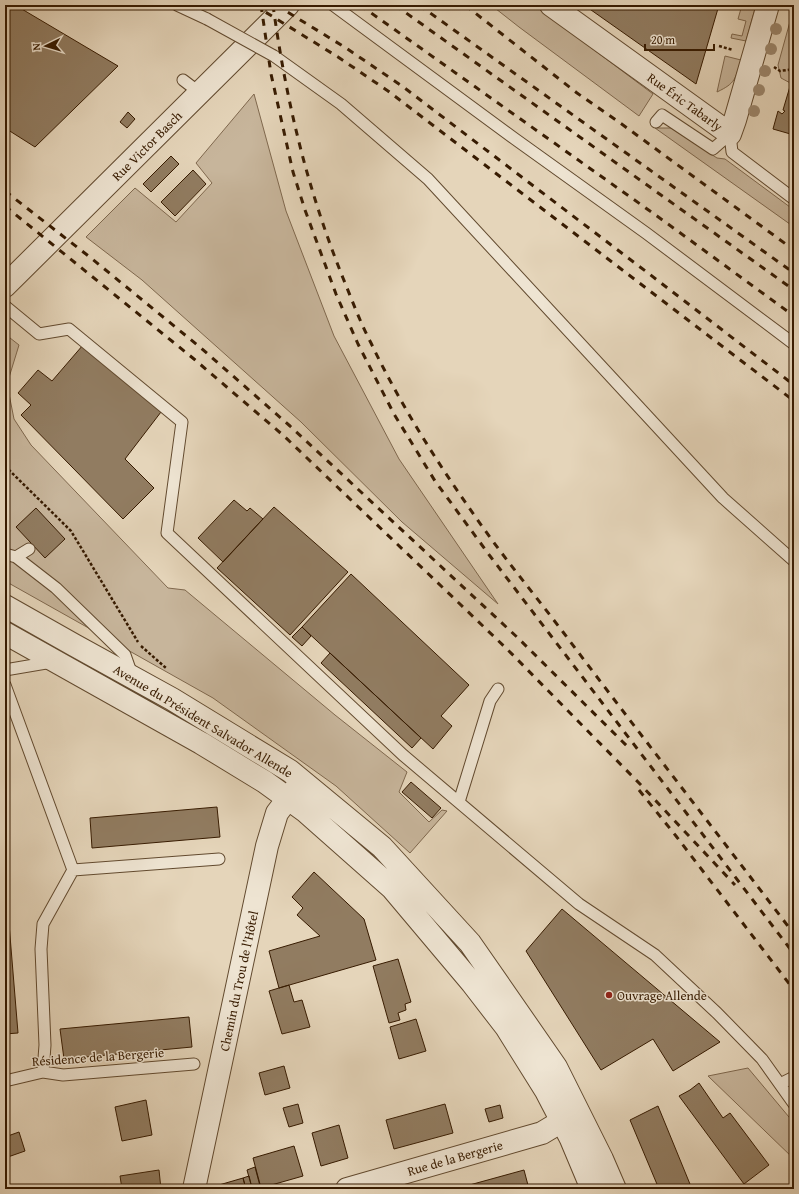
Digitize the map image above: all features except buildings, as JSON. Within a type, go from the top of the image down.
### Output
[{"type":"street","name":"Rue Victor Basch","points":[[5,286],[192,86],[288,5]]},
{"type":"street","name":"Rue Éric Tabarly","points":[[552,5],[730,134],[768,5]]},
{"type":"street","name":"Avenue du Président Salvador Allende","points":[[5,606],[172,699],[285,768],[302,780],[382,847],[470,943],[556,1067],[615,1189]]},
{"type":"street","name":"Avenue du Président Salvador Allende","points":[[5,633],[201,743],[265,782],[285,802],[304,811],[392,888],[472,983],[506,1027],[546,1091],[562,1121],[592,1189]]},
{"type":"street","name":"Chemin du Trou de l'Hôtel","points":[[194,1189],[267,846],[277,813],[302,780]]},
{"type":"street","name":"Rue de la Bergerie","points":[[347,1189],[542,1133],[562,1121]]},
{"type":"lane","points":[[177,5],[207,19],[274,56],[341,104],[428,179],[723,498],[794,561]]},
{"type":"lane","points":[[333,5],[646,233],[794,344]]},
{"type":"lane","points":[[656,122],[662,115],[713,149],[730,134]]},
{"type":"lane","points":[[730,134],[732,152],[794,199]]},
{"type":"lane","points":[[5,306],[39,334],[69,329],[182,422],[167,532],[403,755],[579,904],[656,955],[717,1013],[762,1059],[794,1104]]},
{"type":"lane","points":[[10,556],[29,549]]},
{"type":"lane","points":[[10,556],[56,588],[125,655],[133,678]]},
{"type":"lane","points":[[5,670],[56,661]]},
{"type":"lane","points":[[5,685],[73,870]]},
{"type":"lane","points":[[459,802],[490,701],[498,689]]},
{"type":"lane","points":[[73,870],[219,859]]},
{"type":"lane","points":[[43,1072],[45,1045],[41,949],[42,924],[73,870]]},
{"type":"lane","name":"Résidence de la Bergerie","points":[[5,1081],[43,1072],[63,1075],[194,1064]]},
{"type":"lane","points":[[780,1084],[794,1077]]},
{"type":"path","points":[[5,466],[70,531],[141,646],[170,672]]},
{"type":"shaded area","points":[[491,5],[534,5],[653,94],[639,116],[519,27]]},
{"type":"shaded area","points":[[742,5],[756,5],[746,41],[731,38],[732,34],[742,36],[746,21],[738,19]]},
{"type":"shaded area","points":[[794,7],[794,85],[781,78],[778,65]]},
{"type":"shaded area","points":[[725,56],[741,60],[734,80],[728,86],[717,92]]},
{"type":"shaded area","points":[[254,94],[286,211],[334,336],[399,459],[498,604],[402,522],[301,422],[142,280],[86,237],[135,188],[176,222],[212,183],[196,163]]},
{"type":"shaded area","points":[[655,128],[671,128],[717,158],[725,159],[794,210],[794,227]]},
{"type":"shaded area","points":[[5,334],[19,345],[7,384],[14,419],[31,445],[168,588],[185,590],[335,715],[407,772],[399,792],[429,822],[442,810],[447,811],[410,853],[336,786],[213,698],[5,581]]},
{"type":"shaded area","points":[[748,1068],[794,1123],[794,1159],[708,1076]]},
{"type":"railway","points":[[254,5],[338,57],[388,91],[794,401]]},
{"type":"railway","points":[[261,5],[271,74],[293,172],[305,210],[336,294],[358,344],[394,414],[435,481],[490,556],[794,954]]},
{"type":"railway","points":[[273,5],[284,76],[308,177],[343,278],[367,335],[394,388],[434,455],[462,498],[508,562],[794,934]]},
{"type":"railway","points":[[276,5],[346,48],[402,86],[794,385]]},
{"type":"railway","points":[[360,5],[657,216],[794,316]]},
{"type":"railway","points":[[395,5],[794,290]]},
{"type":"railway","points":[[419,5],[794,273]]},
{"type":"railway","points":[[465,5],[577,93],[794,250]]},
{"type":"railway","points":[[5,191],[91,258],[201,348],[290,426],[518,638],[631,750]]},
{"type":"railway","points":[[5,206],[194,359],[284,436],[507,649],[641,785],[735,885]]},
{"type":"railway","points":[[639,790],[794,990]]},
{"type":"place","name":"Ouvrage Allende","points":[[609,995]]}]
